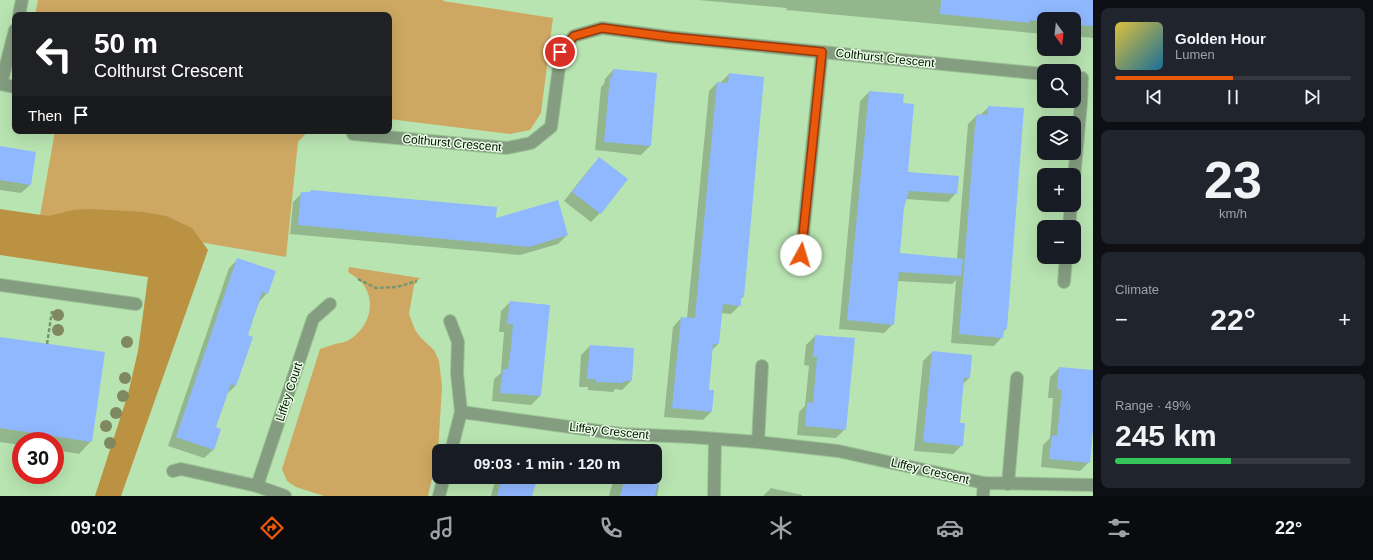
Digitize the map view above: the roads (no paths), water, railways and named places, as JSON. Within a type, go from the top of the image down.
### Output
[{"type":"street","points":[[20,12],[22,0]]},
{"type":"street","name":"Colthurst Crescent","points":[[353,134],[507,148],[531,143],[551,127],[560,52],[574,36],[602,28],[670,37],[1037,73]]},
{"type":"street","points":[[12,42],[1,84],[12,86]]},
{"type":"street","points":[[801,255],[822,52]]},
{"type":"street","points":[[1075,168],[1083,78]]},
{"type":"street","points":[[1064,282],[1065,264]]},
{"type":"street","points":[[0,285],[136,304]]},
{"type":"street","name":"Liffey Court","points":[[257,486],[313,319],[330,304]]},
{"type":"street","points":[[450,321],[458,342],[457,373],[461,412],[453,444]]},
{"type":"street","points":[[758,442],[762,366]]},
{"type":"street","points":[[1008,484],[1017,378]]},
{"type":"street","name":"Liffey Crescent","points":[[461,412],[621,434],[758,442],[838,452],[984,483],[1093,485]]},
{"type":"street","points":[[714,496],[716,439]]},
{"type":"street","points":[[174,471],[181,469],[257,486],[285,496]]},
{"type":"street","points":[[983,496],[984,483]]},
{"type":"street","points":[[439,496],[442,484]]}]
